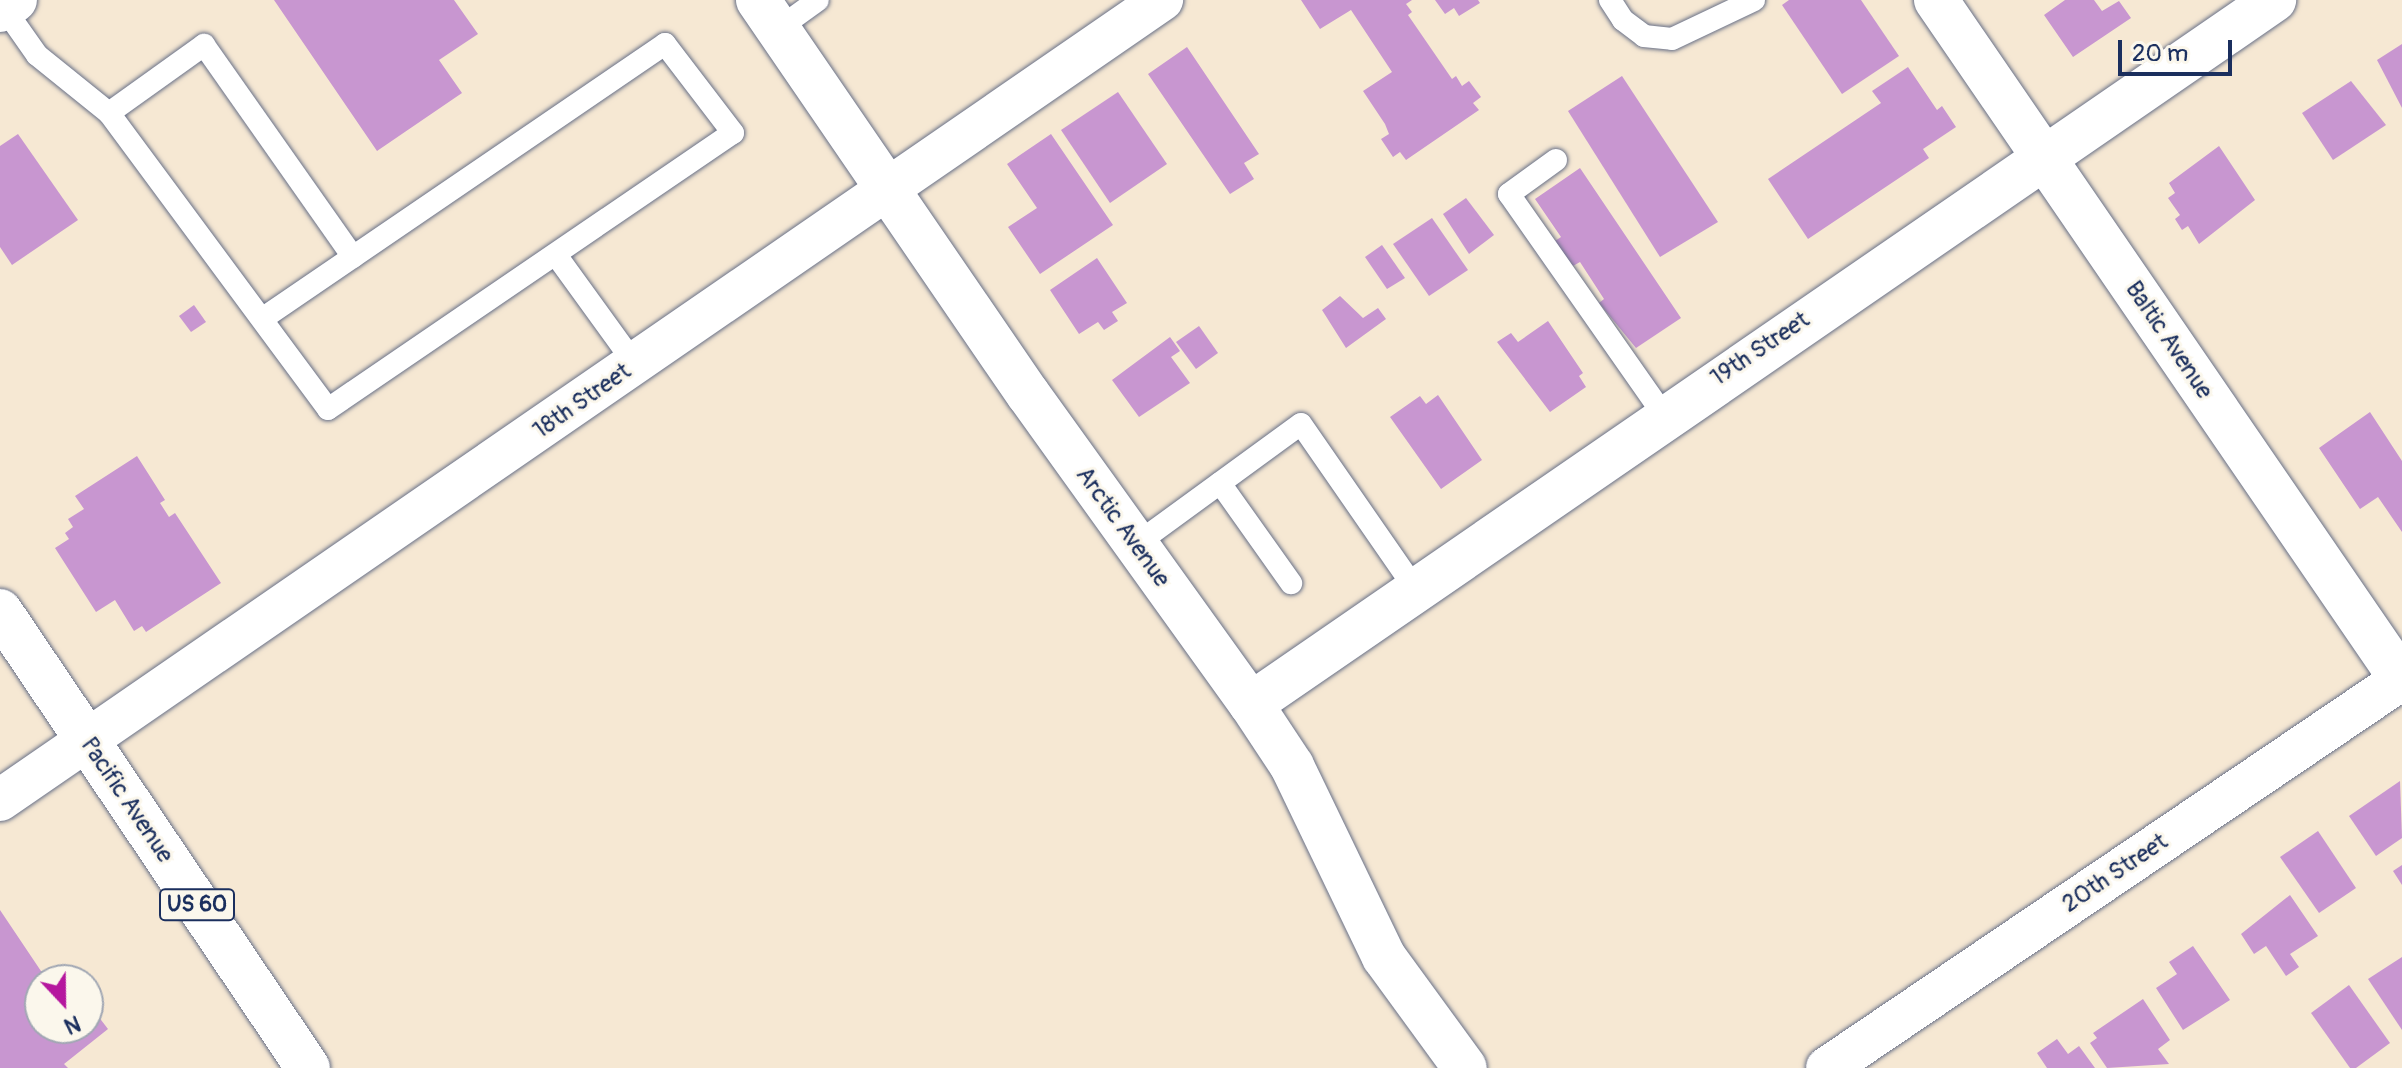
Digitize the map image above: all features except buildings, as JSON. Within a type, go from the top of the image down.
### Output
[{"type":"main road","name":"Baltic Avenue","points":[[1936,0],[2402,679]]},
{"type":"main road","name":"19th Street","points":[[1251,704],[1414,587],[2274,0]]},
{"type":"main road","name":"Arctic Avenue","points":[[768,14],[1135,545],[1251,704],[1292,766],[1384,957],[1465,1068]]},
{"type":"main road","name":"Pacific Avenue","points":[[0,611],[308,1068]]},
{"type":"street","name":"18th Street","points":[[0,800],[1162,0]]},
{"type":"street","name":"20th Street","points":[[1827,1068],[2402,679]]},
{"type":"lane","points":[[768,14],[818,0]]},
{"type":"lane","points":[[1610,0],[1623,20],[1644,36],[1672,39],[1754,0]]},
{"type":"lane","points":[[6,6],[37,55],[109,113],[328,409],[733,133],[665,44],[263,318]]},
{"type":"lane","points":[[109,113],[204,45],[353,257]]},
{"type":"lane","points":[[1556,160],[1509,194],[1664,415]]},
{"type":"lane","points":[[556,255],[635,364]]},
{"type":"lane","points":[[1135,545],[1301,424],[1414,587]]},
{"type":"lane","points":[[1220,483],[1291,583]]}]
